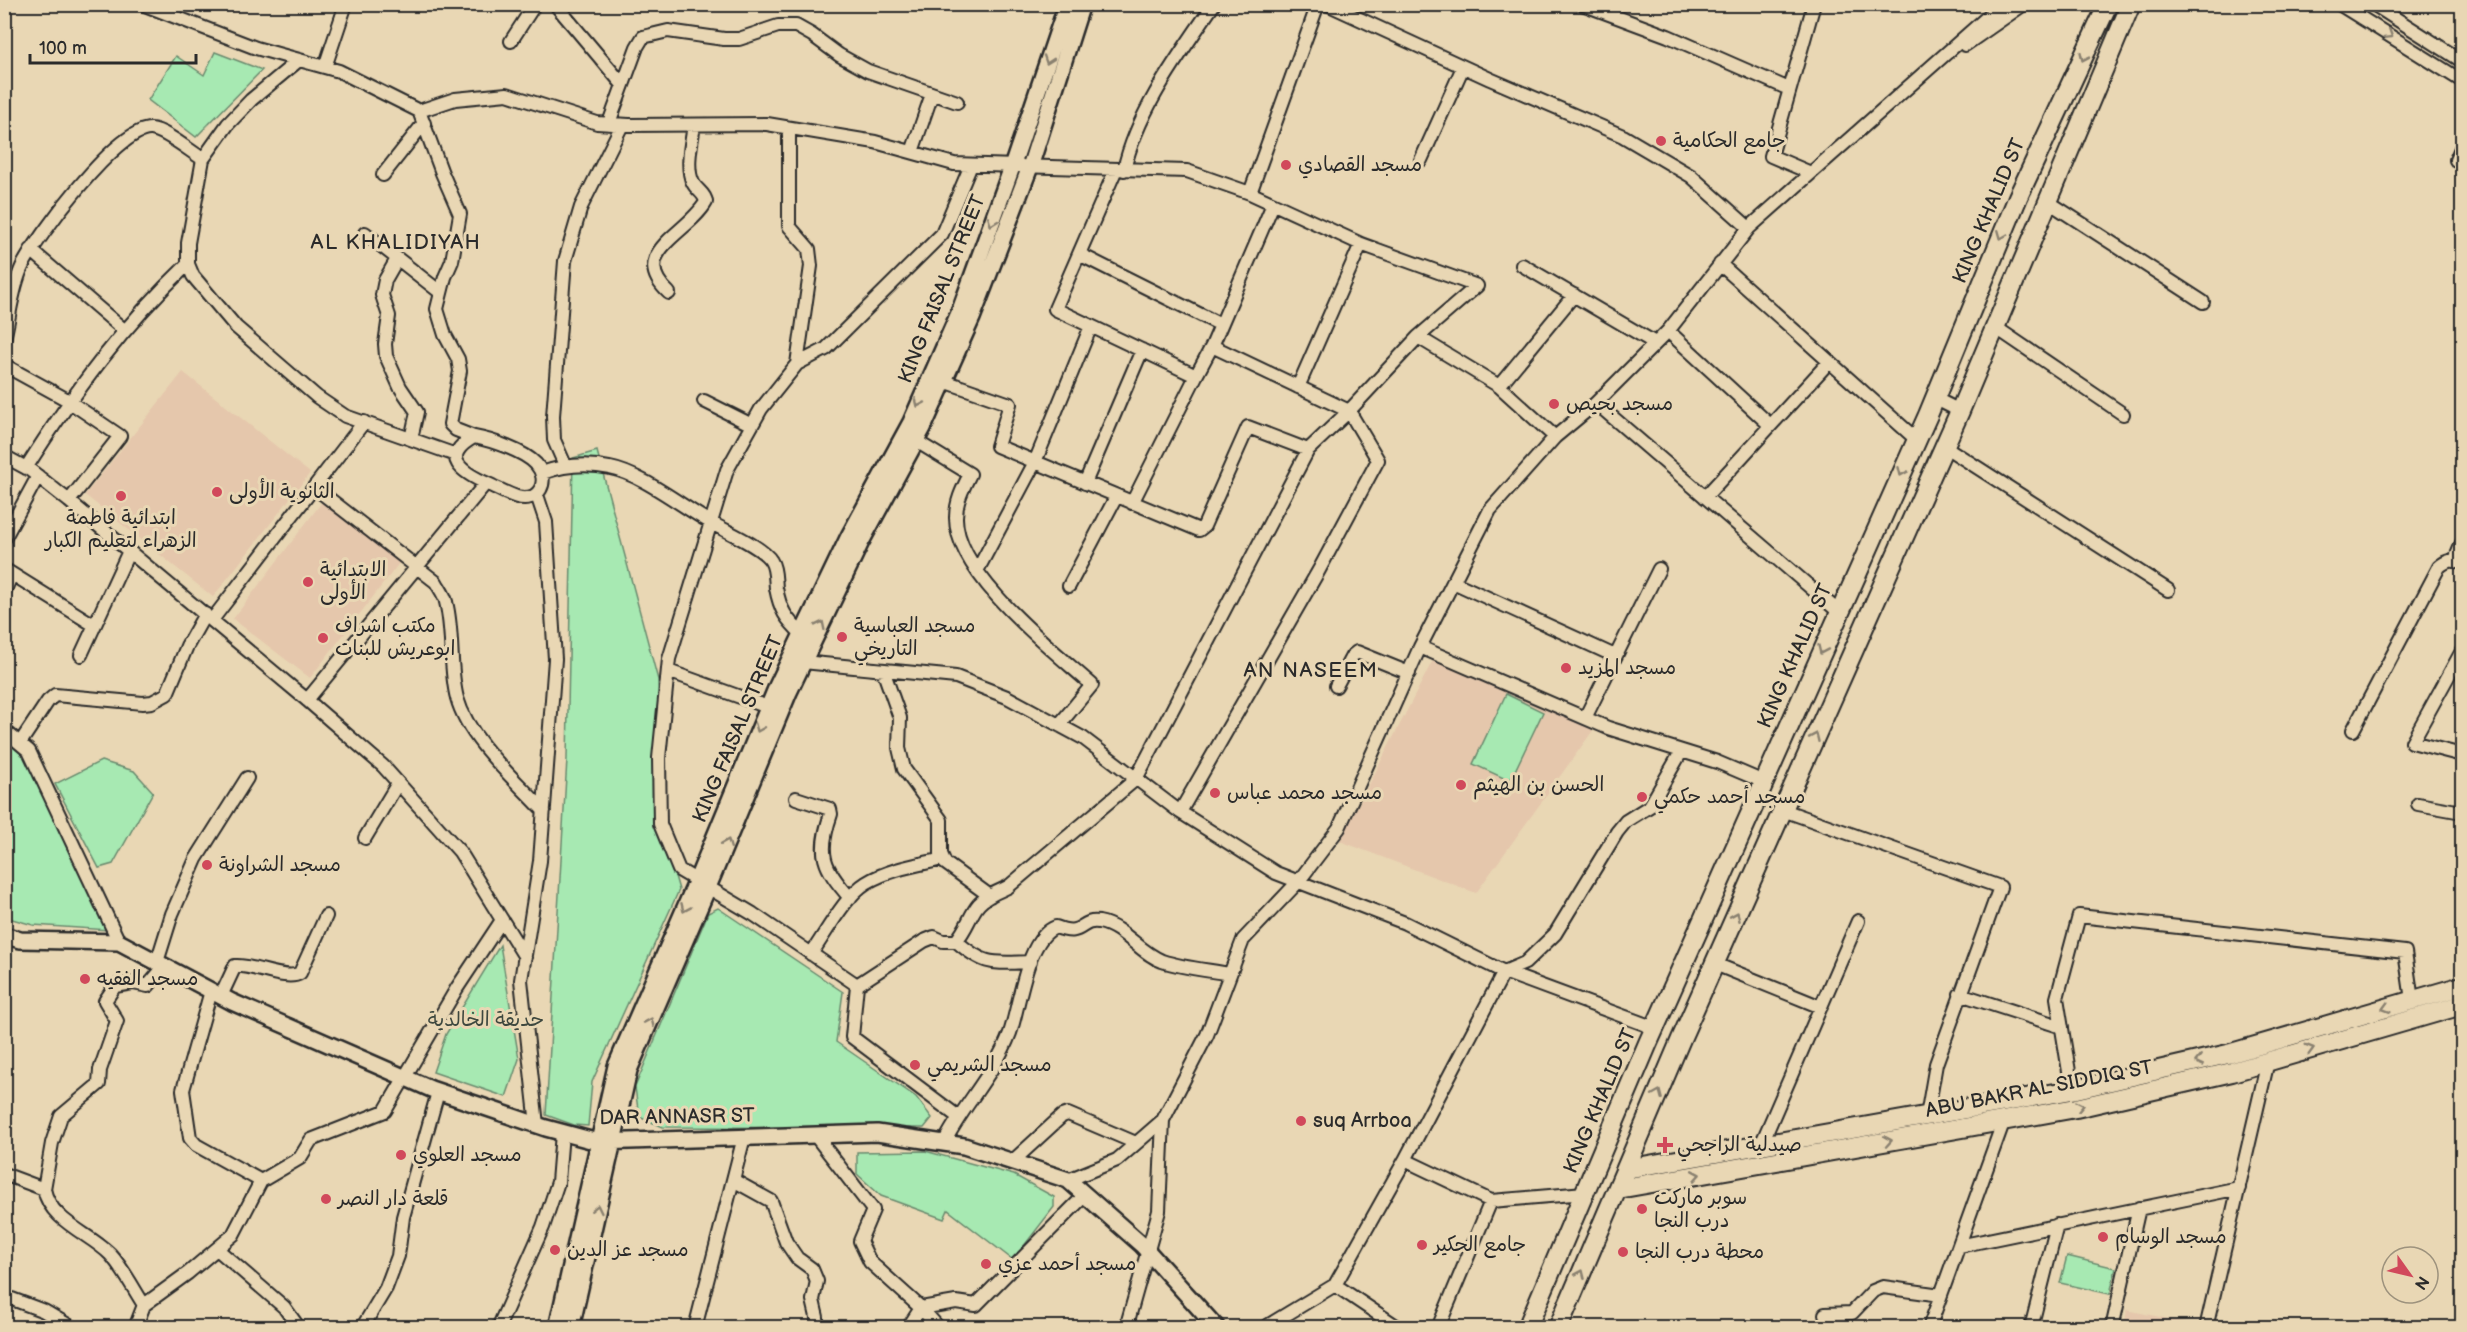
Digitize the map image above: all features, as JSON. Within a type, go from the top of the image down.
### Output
[{"type":"main road","name":"KING KHALID ST","points":[[1527,1328],[1655,1028],[1917,440],[2018,197],[2108,4]]},
{"type":"main road","points":[[1558,1328],[1715,964],[1960,411],[2131,4]]},
{"type":"main road","name":"ABU BAKR AL SIDDIQ ST","points":[[1626,1169],[2072,1090],[2228,1054],[2463,986]]},
{"type":"main road","name":"ABU BAKR AL SIDDIQ ST","points":[[1618,1189],[2076,1107],[2232,1072],[2463,1005]]},
{"type":"street","points":[[325,67],[346,4]]},
{"type":"street","points":[[511,41],[535,4]]},
{"type":"street","points":[[555,4],[623,84]]},
{"type":"street","name":"KING FAISAL STREET","points":[[557,1328],[604,1142],[616,1066],[702,884],[768,707],[849,536],[916,411],[959,313],[1012,167],[1067,4]]},
{"type":"street","points":[[702,884],[803,662],[861,542],[916,441],[972,318],[1030,167],[1082,4]]},
{"type":"street","points":[[1196,376],[1055,309],[1155,94],[1214,4]]},
{"type":"street","points":[[1250,193],[1318,4]]},
{"type":"street","points":[[1327,4],[1463,67],[1623,136],[1691,176],[1749,228]]},
{"type":"street","points":[[1582,4],[1668,36],[1789,89]]},
{"type":"street","points":[[1811,173],[1771,156],[1814,4]]},
{"type":"street","points":[[1068,1180],[1117,1160],[1163,1120],[1207,1035],[1243,940],[1298,882],[1339,828],[1420,647],[1490,510],[1555,437],[1596,403],[1668,330],[1749,228],[1919,75],[2002,4]]},
{"type":"street","points":[[1919,75],[2024,4]]},
{"type":"street","points":[[2339,4],[2463,81]]},
{"type":"street","points":[[2373,4],[2463,61]]},
{"type":"street","points":[[146,5],[256,48],[339,71],[419,111],[442,173],[456,199],[460,214],[452,261],[436,309],[439,321],[458,359],[460,370],[450,424],[456,430],[485,439],[527,457],[542,472],[543,485],[537,495],[529,499],[516,497],[463,471],[456,464],[456,454],[459,446],[474,437]]},
{"type":"street","points":[[609,123],[637,47],[643,37],[654,33],[683,31],[724,39],[739,39],[778,26],[796,26],[839,55],[868,70],[957,102]]},
{"type":"street","points":[[299,60],[251,100],[228,124],[203,159],[188,243],[188,264],[193,276],[236,327],[284,371],[345,416],[456,454]]},
{"type":"street","points":[[1421,160],[1463,67]]},
{"type":"street","points":[[419,111],[455,99],[507,94],[597,123],[767,124],[875,142],[954,164],[1187,171],[1250,193],[1361,244],[1477,286],[1418,337],[1349,411],[1308,450],[1136,778],[1008,887],[979,904],[966,930],[956,941]]},
{"type":"street","points":[[912,152],[932,94]]},
{"type":"street","points":[[383,175],[424,123]]},
{"type":"street","points":[[565,465],[554,440],[553,416],[565,261],[581,207],[622,124]]},
{"type":"street","points":[[669,293],[652,268],[657,256],[667,243],[706,202],[702,193],[693,184],[691,174],[694,125]]},
{"type":"street","points":[[789,128],[789,226],[809,249],[811,266],[797,364]]},
{"type":"street","points":[[4,339],[21,270],[31,250],[67,200],[116,148],[136,133],[151,129],[203,159]]},
{"type":"street","points":[[2456,160],[2463,146]]},
{"type":"street","points":[[857,985],[753,914],[679,870],[660,824],[659,758],[669,659],[709,522],[727,470],[761,409],[797,364],[826,349],[942,234],[971,165]]},
{"type":"street","points":[[2047,201],[2203,302]]},
{"type":"street","points":[[1132,503],[1212,346],[1273,204]]},
{"type":"street","points":[[365,233],[440,292]]},
{"type":"street","points":[[1298,387],[1361,244]]},
{"type":"street","points":[[31,250],[124,330]]},
{"type":"street","points":[[1079,254],[1221,325]]},
{"type":"street","points":[[397,259],[384,280],[382,295],[389,316],[385,344],[389,366],[417,412],[411,439]]},
{"type":"street","points":[[26,468],[69,401],[124,330],[188,264]]},
{"type":"street","points":[[1720,264],[1917,440]]},
{"type":"street","points":[[1522,265],[1655,343]]},
{"type":"street","points":[[4,283],[16,289]]},
{"type":"street","points":[[1499,386],[1574,296]]},
{"type":"street","points":[[977,571],[1035,462],[1091,326]]},
{"type":"street","points":[[1995,327],[2123,414]]},
{"type":"street","points":[[1668,330],[1770,425]]},
{"type":"street","points":[[1418,337],[1499,386],[1555,437]]},
{"type":"street","points":[[1180,812],[1319,570],[1377,460],[1349,411],[1212,346]]},
{"type":"street","points":[[1085,483],[1142,350]]},
{"type":"street","points":[[1704,496],[1829,362]]},
{"type":"street","points":[[4,365],[69,401],[120,436],[69,501]]},
{"type":"street","points":[[944,381],[1010,404],[997,446],[1199,530],[1204,526],[1248,427],[1308,450]]},
{"type":"street","points":[[1934,398],[1960,411]]},
{"type":"street","points":[[704,401],[752,425]]},
{"type":"street","points":[[1596,403],[1839,612]]},
{"type":"street","points":[[20,743],[48,701],[55,695],[143,703],[152,702],[166,694],[187,646],[208,617],[364,422]]},
{"type":"street","points":[[916,441],[970,474],[961,491],[956,519],[959,539],[977,571],[1013,614],[1092,685],[1059,725]]},
{"type":"street","points":[[1944,446],[2168,590]]},
{"type":"street","points":[[4,456],[38,476],[69,501],[383,766],[460,852],[525,957]]},
{"type":"street","points":[[542,472],[565,465],[610,468],[624,473],[738,537],[771,560],[786,619],[802,634]]},
{"type":"street","points":[[4,539],[38,476]]},
{"type":"street","points":[[307,700],[486,483]]},
{"type":"street","points":[[314,487],[436,582],[446,601],[456,696],[462,714],[474,733],[500,764],[544,811]]},
{"type":"street","points":[[537,495],[546,522],[555,659],[540,861],[521,980],[537,1125]]},
{"type":"street","points":[[1069,586],[1116,497]]},
{"type":"street","points":[[2353,730],[2432,578],[2446,561],[2459,562],[2463,543]]},
{"type":"street","points":[[81,655],[129,551]]},
{"type":"street","points":[[1585,718],[1659,569]]},
{"type":"street","points":[[4,592],[8,572],[93,625]]},
{"type":"street","points":[[1453,582],[1615,656]]},
{"type":"street","points":[[1420,647],[1608,728],[1717,762],[1764,782]]},
{"type":"street","points":[[2463,651],[2412,742],[2463,755]]},
{"type":"street","points":[[1336,686],[1352,656],[1357,652],[1409,673]]},
{"type":"street","points":[[803,662],[956,676],[1007,697],[1083,738],[1180,812],[1276,873],[1405,923],[1504,972],[1655,1028]]},
{"type":"street","points":[[883,670],[900,718],[899,748],[904,769],[941,820],[940,854],[945,863],[990,896]]},
{"type":"street","points":[[668,671],[768,707]]},
{"type":"street","points":[[4,730],[29,751],[119,942]]},
{"type":"street","points":[[1264,1328],[1335,1285],[1405,1160],[1504,972],[1525,963],[1555,934],[1617,832],[1626,821],[1650,806],[1680,752]]},
{"type":"street","points":[[144,1305],[109,1253],[70,1225],[45,1199],[44,1189],[51,1143],[61,1116],[99,1084],[100,1070],[117,1021],[105,1001],[115,986],[133,983],[148,986],[161,964],[172,914],[195,859],[247,778]]},
{"type":"street","points":[[365,838],[398,783]]},
{"type":"street","points":[[796,798],[830,809],[831,814],[823,845],[823,859],[833,879],[850,898]]},
{"type":"street","points":[[2418,804],[2463,813]]},
{"type":"street","points":[[1783,810],[2000,887],[1936,1064],[1927,1116]]},
{"type":"street","points":[[811,954],[850,898],[865,884],[890,872],[943,859]]},
{"type":"street","points":[[261,1181],[196,1145],[190,1138],[183,1090],[216,994],[235,966],[292,976],[300,973],[326,916]]},
{"type":"street","points":[[2072,1090],[2057,998],[2079,916],[2405,952],[2412,1000]]},
{"type":"street","points":[[135,1328],[144,1305],[188,1273],[233,1234],[261,1181],[300,1158],[311,1140],[385,1111],[502,920]]},
{"type":"street","points":[[1761,1145],[1858,921]]},
{"type":"street","points":[[944,1143],[957,1116],[996,1064],[1010,1033],[1030,962],[1047,931],[1056,927],[1074,932],[1089,922],[1117,928],[1146,952],[1162,961],[1230,974]]},
{"type":"street","name":"DAR ANNASR ST","points":[[4,935],[20,940],[119,942],[216,994],[438,1092],[562,1133],[604,1142],[878,1133],[964,1146],[1013,1161],[1068,1180],[1148,1252],[1217,1328]]},
{"type":"street","points":[[857,985],[924,941],[934,937],[943,941],[956,941],[981,961],[1030,962]]},
{"type":"street","points":[[1715,964],[1821,1007]]},
{"type":"street","points":[[857,985],[852,1037],[957,1116]]},
{"type":"street","points":[[1960,994],[2062,1027]]},
{"type":"street","points":[[2206,1328],[2268,1061]]},
{"type":"street","points":[[362,1328],[386,1288],[398,1256],[403,1217],[438,1092]]},
{"type":"street","points":[[1013,1161],[1062,1116],[1068,1114],[1136,1143]]},
{"type":"street","points":[[1126,1328],[1159,1211],[1163,1120]]},
{"type":"street","points":[[1929,1328],[2004,1120]]},
{"type":"street","points":[[498,1328],[543,1227],[558,1182],[562,1133]]},
{"type":"street","points":[[815,1135],[873,1210],[860,1241],[870,1262],[921,1308],[939,1328]]},
{"type":"street","points":[[695,1328],[744,1137]]},
{"type":"street","points":[[571,1328],[604,1142]]},
{"type":"street","points":[[1405,1160],[1491,1201],[1585,1193]]},
{"type":"street","points":[[4,1174],[44,1189]]},
{"type":"street","points":[[733,1180],[771,1202],[786,1242],[797,1258],[812,1269],[817,1281],[813,1300],[818,1317],[818,1328]]},
{"type":"street","points":[[1959,1246],[2239,1188]]},
{"type":"street","points":[[908,1328],[921,1308],[956,1302],[976,1305],[1085,1195]]},
{"type":"street","points":[[1438,1328],[1491,1201]]},
{"type":"street","points":[[2112,1328],[2139,1208]]},
{"type":"street","points":[[2031,1328],[2057,1225]]},
{"type":"street","points":[[217,1249],[284,1307],[299,1328]]},
{"type":"street","points":[[1335,1285],[1399,1328]]},
{"type":"street","points":[[1825,1314],[1852,1313],[1873,1291],[1883,1287],[1941,1295]]},
{"type":"street","points":[[4,1296],[44,1311],[73,1328]]},
{"type":"shaded area","points":[[183,372],[310,473],[213,597],[85,495]]},
{"type":"shaded area","points":[[322,502],[400,562],[310,678],[233,619]]},
{"type":"shaded area","name":"الحسن بن الهيثم","points":[[1434,658],[1594,729],[1476,893],[1340,841]]},
{"type":"shaded area","points":[[2127,1310],[2197,1325],[2196,1327],[2124,1327]]},
{"type":"green space","points":[[215,52],[262,70],[196,137],[148,100],[176,56],[204,75]]},
{"type":"green space","points":[[597,451],[658,680],[660,824],[679,890],[592,1082],[588,1126],[574,1125],[546,1115],[567,759],[573,458]]},
{"type":"green space","points":[[1506,694],[1543,712],[1510,781],[1473,764]]},
{"type":"green space","points":[[4,740],[25,755],[109,930],[33,925],[5,917]]},
{"type":"green space","points":[[101,761],[134,771],[153,792],[113,864],[99,868],[55,784]]},
{"type":"green space","points":[[718,908],[843,992],[836,1042],[916,1097],[932,1118],[924,1128],[663,1127],[639,1117],[635,1087],[708,913]]},
{"type":"green space","name":"حديقة الخالدية","points":[[500,945],[519,1059],[506,1097],[433,1072],[446,1034]]},
{"type":"green space","points":[[925,1151],[1014,1175],[1054,1197],[1054,1207],[1013,1260],[948,1210],[944,1219],[881,1196],[857,1174],[857,1152]]},
{"type":"green space","points":[[2067,1256],[2116,1268],[2110,1294],[2060,1283]]},
{"type":"place","name":"جامع الحكامية","points":[[1661,141]]},
{"type":"place","name":"مسجد القصادي","points":[[1286,165]]},
{"type":"place","name":"مسجد بحيص","points":[[1554,404]]},
{"type":"place","name":"الثانوية الأولى","points":[[217,492]]},
{"type":"place","name":"ابتدائية فاطمة الزهراء لتعليم الكبار","points":[[121,496]]},
{"type":"place","name":"الابتدائية الأولى","points":[[308,582]]},
{"type":"place","name":"مسجد العباسية التاريخي","points":[[842,637]]},
{"type":"place","name":"مكتب اشراف ابوعريش للبنات","points":[[323,638]]},
{"type":"place","name":"مسجد المزيد","points":[[1566,668]]},
{"type":"place","name":"الحسن بن الهيثم","points":[[1461,785]]},
{"type":"place","name":"مسجد محمد عباس","points":[[1215,793]]},
{"type":"place","name":"مسجد أحمد حكمي","points":[[1642,797]]},
{"type":"place","name":"مسجد الشراونة","points":[[207,865]]},
{"type":"place","name":"مسجد الفقيه","points":[[85,979]]},
{"type":"place","name":"مسجد الشريمي","points":[[915,1065]]},
{"type":"place","name":"suq Arrboa","points":[[1301,1121]]},
{"type":"place","name":"صيدلية الراجحي","points":[[1665,1145]]},
{"type":"place","name":"مسجد العلوي","points":[[401,1155]]},
{"type":"place","name":"قلعة دار النصر","points":[[326,1199]]},
{"type":"place","name":"سوبر ماركت درب النجا","points":[[1642,1209]]},
{"type":"place","name":"مسجد الوسام","points":[[2103,1237]]},
{"type":"place","name":"جامع الحكير","points":[[1422,1245]]},
{"type":"place","name":"مسجد عز الدين","points":[[555,1250]]},
{"type":"place","name":"محطة درب النجا","points":[[1623,1252]]},
{"type":"place","name":"مسجد أحمد عزي","points":[[986,1264]]},
{"type":"district","name":"AL KHALIDIYAH","points":[[396,242]]},
{"type":"district","name":"AN NASEEM","points":[[1311,670]]}]
